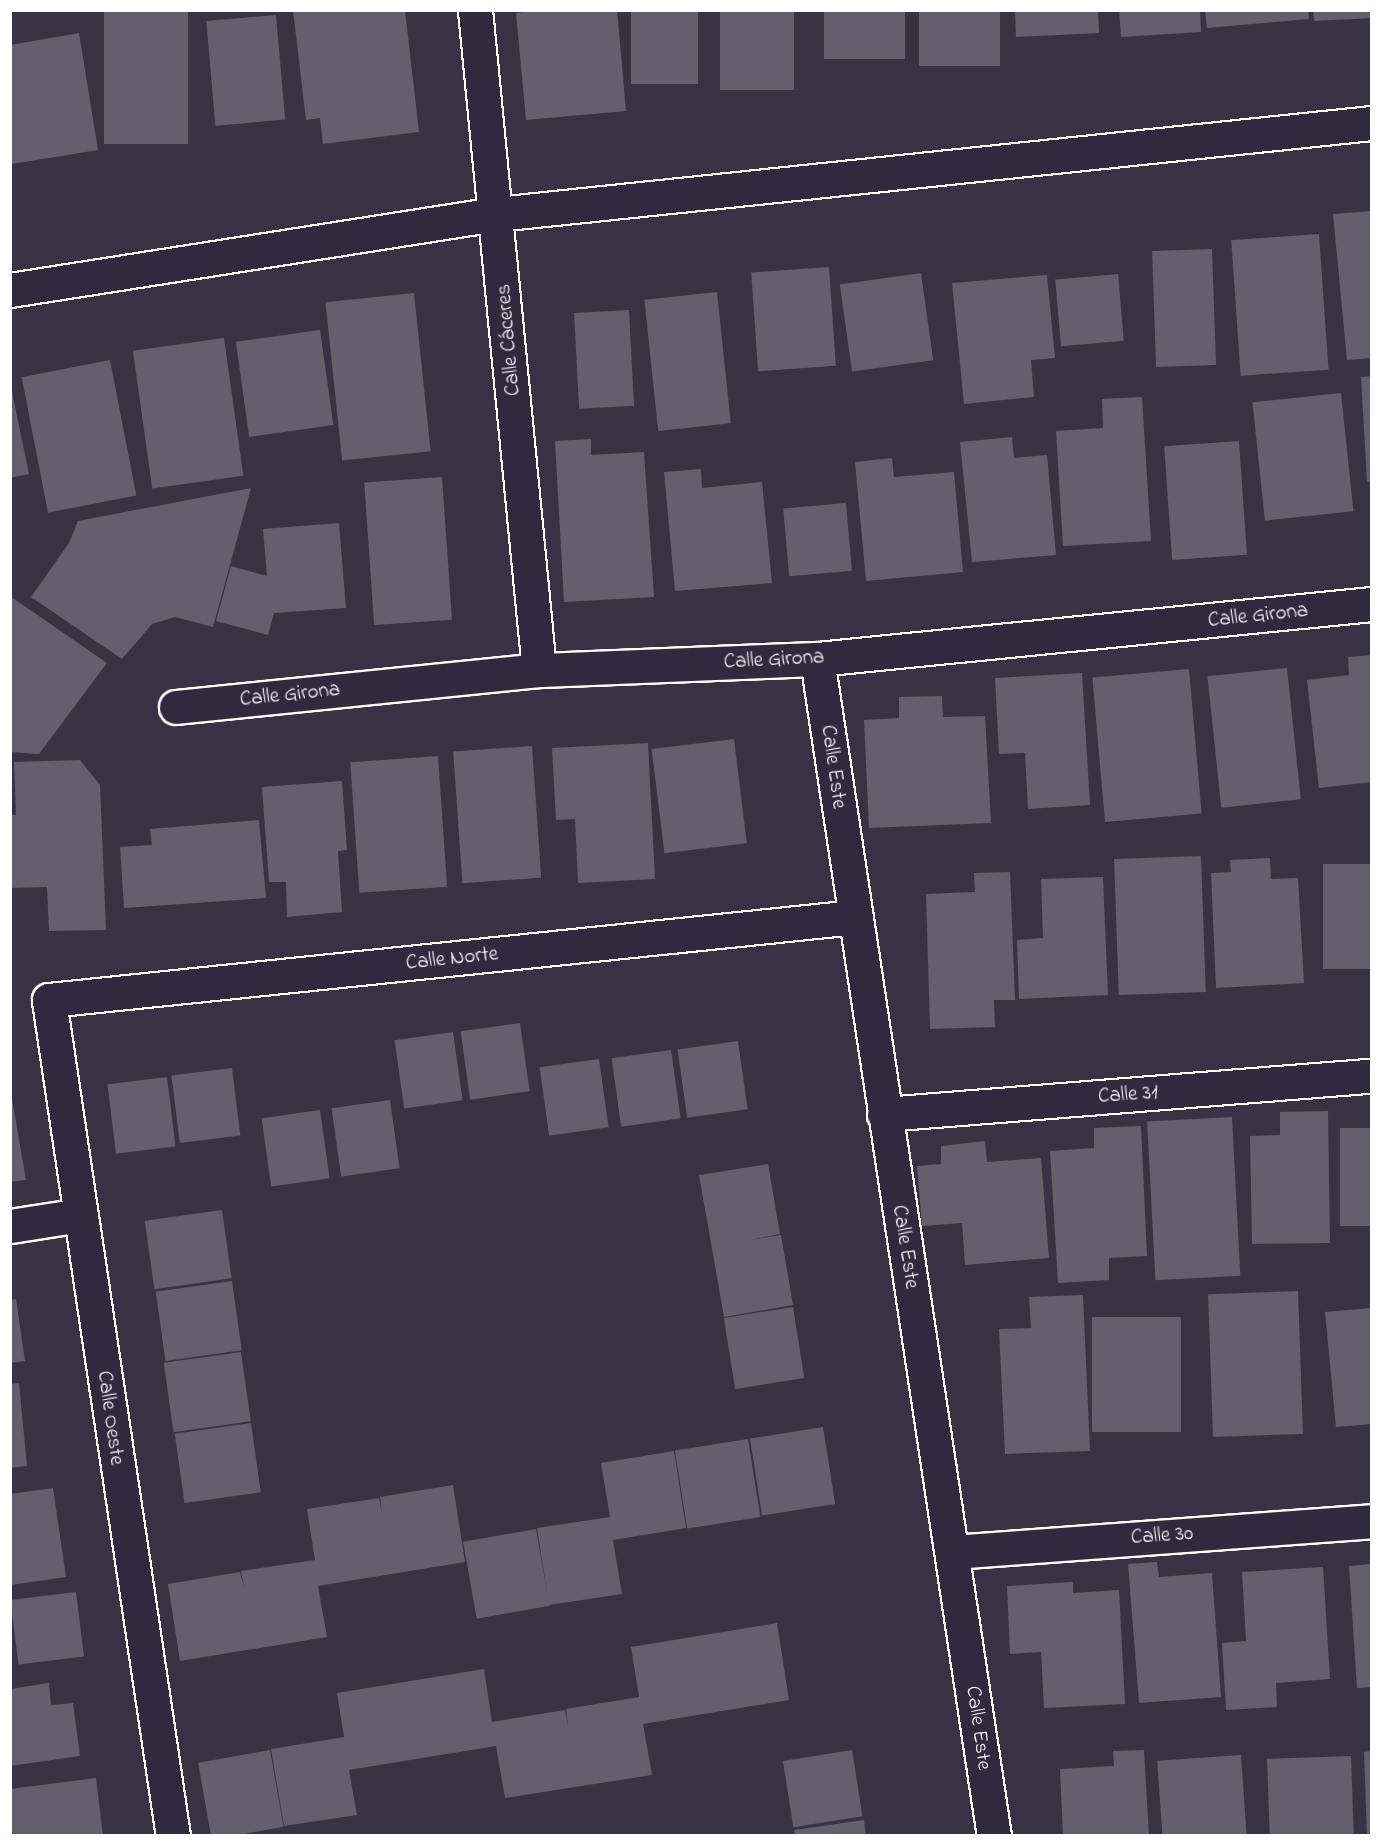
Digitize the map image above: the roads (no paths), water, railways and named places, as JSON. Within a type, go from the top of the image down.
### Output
[{"type":"street","name":"Calle Cáceres","points":[[475,10],[497,214],[539,670]]},
{"type":"street","points":[[10,291],[59,280],[497,214],[1371,123]]},
{"type":"street","name":"Calle Girona","points":[[176,706],[539,670],[817,659],[1371,604]]},
{"type":"street","name":"Calle Este","points":[[817,659],[994,1836]]},
{"type":"street","name":"Calle Norte","points":[[49,1000],[855,917]]},
{"type":"street","name":"Calle Oeste","points":[[49,1000],[173,1836]]},
{"type":"street","name":"Calle 31","points":[[884,1114],[1371,1076]]},
{"type":"street","points":[[10,1226],[80,1215]]},
{"type":"street","name":"Calle 30","points":[[952,1552],[1371,1521]]}]
